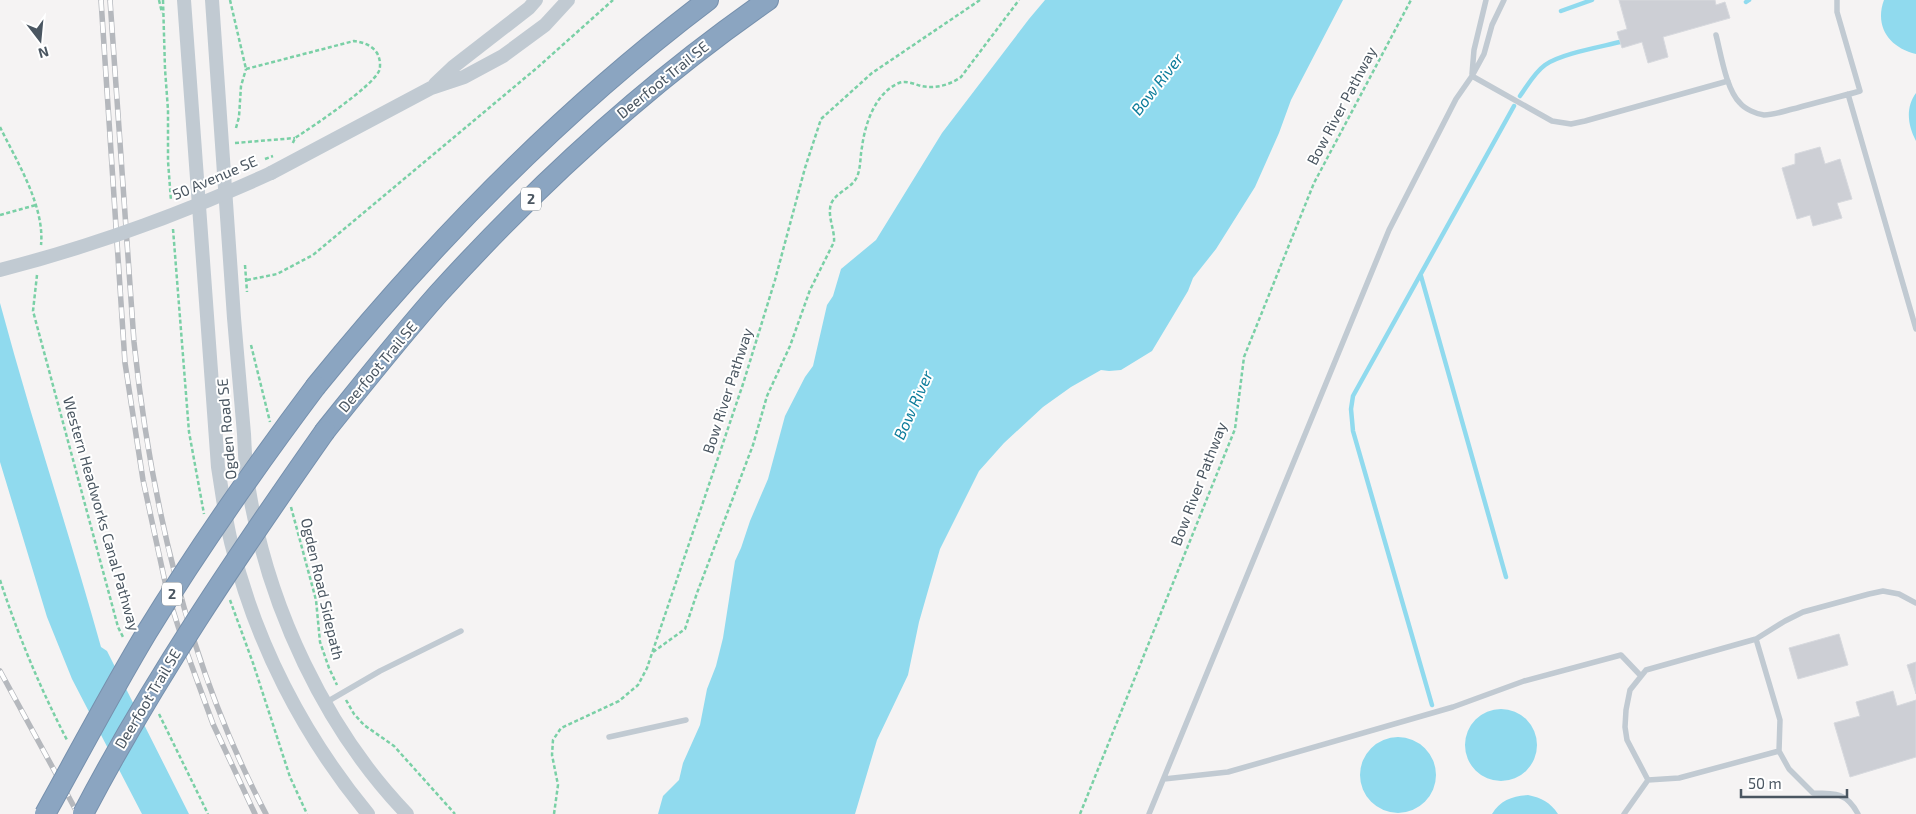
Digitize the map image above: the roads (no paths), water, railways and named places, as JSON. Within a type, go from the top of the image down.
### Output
[{"type":"highway","name":"2","points":[[45,814],[147,633],[211,532],[263,457],[316,386],[371,318],[473,207],[614,75],[708,0]]},
{"type":"highway","name":"Deerfoot Trail SE","points":[[83,814],[108,765],[179,646],[248,541],[325,431],[437,296],[478,251],[564,167],[658,83],[728,28],[768,0]]},
{"type":"street","name":"Ogden Road SE","points":[[184,0],[218,467],[230,540],[243,588],[261,638],[289,695],[308,730],[344,784],[368,814]]},
{"type":"street","name":"Ogden Road SE","points":[[212,0],[248,488],[262,551],[280,607],[301,657],[325,703],[369,770],[407,814]]},
{"type":"street","name":"50 Avenue SE","points":[[431,88],[453,67],[529,8],[536,0]]},
{"type":"street","name":"50 Avenue SE","points":[[0,270],[35,261],[120,233],[231,191],[268,166],[431,88],[464,77],[503,56],[546,25],[568,0]]},
{"type":"lane","points":[[1472,76],[1474,50],[1486,0]]},
{"type":"lane","points":[[1150,814],[1389,230],[1456,99],[1484,54],[1492,25],[1504,0]]},
{"type":"lane","points":[[1716,35],[1728,81],[1740,104],[1751,111],[1764,114],[1778,113],[1860,91],[1837,12],[1837,0]]},
{"type":"lane","points":[[1472,76],[1552,121],[1571,124],[1728,81]]},
{"type":"lane","points":[[1848,94],[1916,329]]},
{"type":"lane","points":[[1648,780],[1627,740],[1625,727],[1630,690],[1646,670],[1756,639],[1803,612],[1869,594],[1884,591],[1891,592],[1916,603]]},
{"type":"lane","points":[[325,703],[380,671],[460,631]]},
{"type":"lane","points":[[1756,639],[1780,720],[1779,751],[1789,768],[1813,793],[1835,793],[1851,801],[1858,814]]},
{"type":"lane","points":[[1164,779],[1228,772],[1453,707],[1524,681],[1621,655],[1641,676]]},
{"type":"lane","points":[[609,737],[686,720]]},
{"type":"lane","points":[[1648,780],[1679,778],[1779,751]]},
{"type":"lane","points":[[1624,814],[1648,780]]},
{"type":"water","name":"Bow River","points":[[1045,0],[1343,0],[1291,100],[1279,133],[1255,187],[1216,249],[1193,278],[1188,291],[1152,351],[1121,370],[1101,370],[1071,387],[1043,407],[1004,443],[979,471],[940,549],[919,622],[908,675],[877,740],[855,814],[658,814],[663,796],[679,780],[683,763],[700,725],[707,689],[716,666],[723,638],[735,561],[768,479],[785,416],[805,377],[813,366],[827,305],[833,296],[841,269],[876,240],[942,133]]},
{"type":"water","points":[[1884,0],[1916,0],[1916,54],[1899,47],[1887,35],[1881,19]]},
{"type":"water","points":[[1916,93],[1916,141],[1911,129],[1909,111]]},
{"type":"water","points":[[0,303],[101,647],[107,651],[189,814],[142,814],[72,679],[47,617],[0,462]]},
{"type":"water","points":[[1508,709],[1527,719],[1535,731],[1537,745],[1535,759],[1527,771],[1515,779],[1494,781],[1475,771],[1467,759],[1465,738],[1475,719],[1487,711]]},
{"type":"water","points":[[1398,737],[1412,740],[1425,748],[1433,761],[1436,775],[1433,789],[1425,802],[1412,810],[1398,813],[1384,810],[1371,802],[1363,789],[1360,775],[1363,761],[1371,748],[1384,740]]},
{"type":"water","points":[[1528,795],[1545,801],[1558,814],[1492,814],[1503,802],[1517,796]]},
{"type":"waterway","points":[[1561,11],[1592,0]]},
{"type":"waterway","points":[[1520,96],[1531,79],[1545,65],[1552,61],[1581,51],[1620,42]]},
{"type":"waterway","points":[[1432,705],[1353,431],[1351,409],[1353,396],[1514,106]]},
{"type":"waterway","points":[[1421,276],[1506,577]]},
{"type":"railway","points":[[101,0],[125,363],[143,480],[167,591],[183,642],[213,724],[255,814]]},
{"type":"railway","points":[[110,0],[134,342],[151,464],[163,524],[195,643],[215,702],[266,814]]},
{"type":"railway","points":[[0,671],[78,814]]}]
